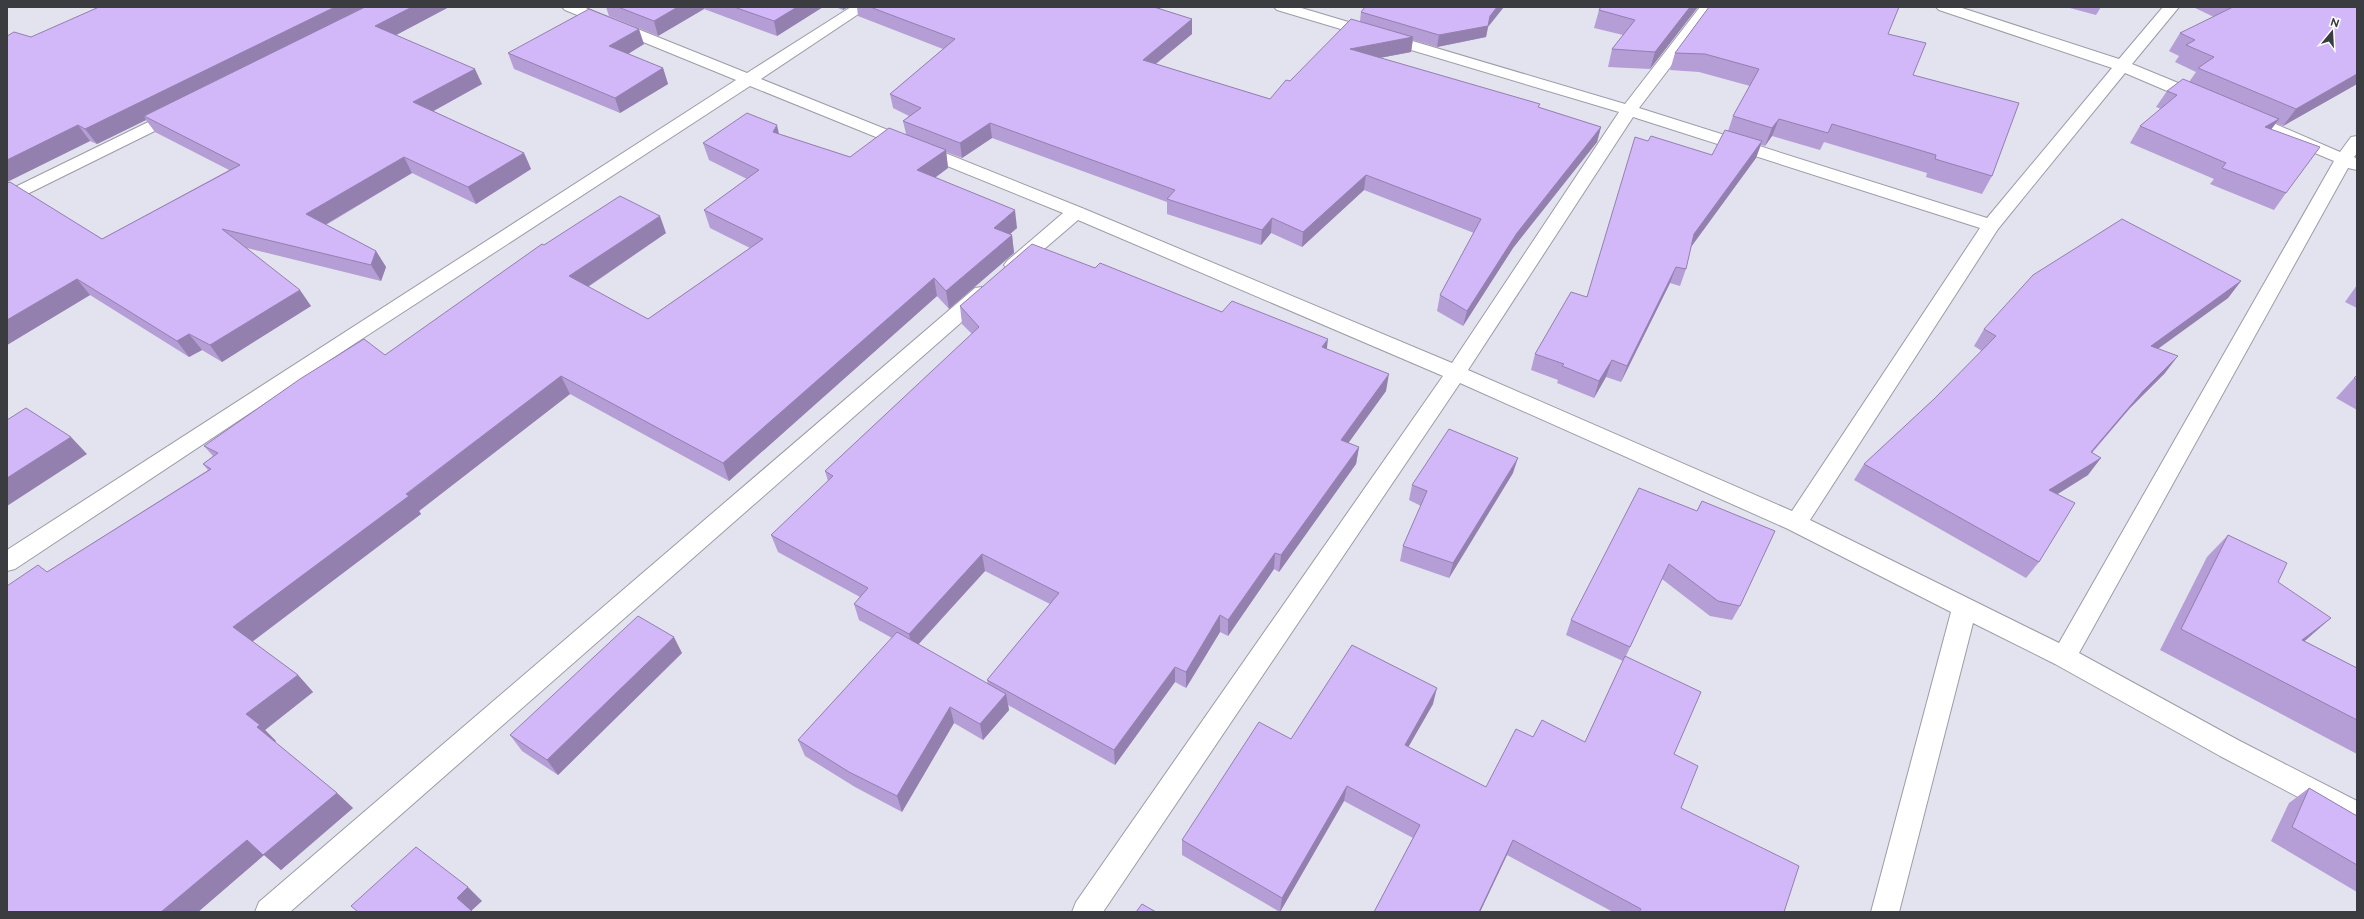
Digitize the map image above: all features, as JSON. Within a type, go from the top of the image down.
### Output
[{"type":"street","points":[[570,7],[1076,212],[1456,373],[1796,523],[1965,606],[2064,657],[2229,748],[2357,815]]},
{"type":"street","points":[[7,562],[351,336],[860,7]]},
{"type":"street","points":[[1282,7],[1629,110],[1990,225]]},
{"type":"street","points":[[1086,912],[1456,373],[1629,110],[1708,7]]},
{"type":"street","points":[[1944,7],[2123,66],[2350,162]]},
{"type":"street","points":[[1796,523],[1990,225],[2171,7]]},
{"type":"street","points":[[7,198],[192,106]]},
{"type":"street","points":[[2064,657],[2350,162],[2357,141]]},
{"type":"street","points":[[269,912],[1076,212]]},
{"type":"street","points":[[1885,912],[1965,606]]},
{"type":"building","points":[[99,7],[335,7],[85,129],[78,125],[7,160],[7,36],[14,32],[31,37]]},
{"type":"building","points":[[365,7],[412,7],[375,26],[475,69],[413,102],[524,153],[468,187],[404,157],[306,214],[376,251],[371,265],[222,229],[300,290],[210,345],[189,334],[177,341],[77,279],[7,320],[7,183],[10,182],[102,239],[240,165],[144,116]]},
{"type":"building","points":[[618,7],[678,7],[654,21]]},
{"type":"building","points":[[734,7],[797,7],[774,21]]},
{"type":"building","points":[[870,7],[1154,7],[1192,19],[1143,60],[1270,99],[1286,80],[1290,81],[1351,19],[1413,37],[1350,49],[1540,104],[1538,107],[1601,127],[1517,233],[1467,311],[1440,295],[1481,219],[1366,175],[1303,232],[1272,218],[1262,230],[1167,199],[1175,190],[990,123],[960,143],[903,121],[921,108],[890,94],[955,39]]},
{"type":"building","points":[[1365,7],[1497,7],[1490,16],[1488,26],[1439,35],[1361,12]]},
{"type":"building","points":[[1601,7],[1690,7],[1655,52],[1612,49],[1635,20],[1599,10]]},
{"type":"building","points":[[1709,7],[1899,7],[1888,34],[1926,43],[1913,75],[2019,103],[1992,176],[1935,159],[1936,155],[1832,124],[1828,133],[1779,119],[1772,128],[1733,116],[1759,69],[1705,54],[1675,53]]},
{"type":"building","points":[[2233,7],[2357,7],[2357,74],[2296,109],[2198,68],[2214,57],[2186,45],[2195,40],[2180,33]]},
{"type":"building","points":[[589,9],[639,29],[609,46],[663,68],[615,98],[508,53]]},
{"type":"building","points":[[2183,79],[2279,119],[2265,127],[2320,147],[2286,193],[2222,168],[2226,163],[2140,126],[2177,95],[2167,91]]},
{"type":"building","points":[[747,113],[777,125],[773,132],[850,157],[889,128],[946,150],[917,170],[1015,210],[994,228],[1012,235],[946,291],[934,278],[723,463],[561,376],[406,494],[409,496],[233,627],[298,675],[246,714],[260,725],[257,727],[337,793],[263,855],[247,840],[161,912],[7,912],[7,586],[38,565],[47,572],[211,469],[203,464],[218,453],[204,446],[300,379],[364,339],[385,355],[542,244],[544,245],[620,196],[660,216],[569,276],[648,319],[763,239],[704,210],[759,170],[703,143]]},
{"type":"building","points":[[1725,130],[1762,141],[1694,234],[1686,269],[1676,267],[1627,366],[1612,360],[1599,381],[1562,366],[1564,364],[1535,354],[1571,292],[1587,297],[1635,137],[1648,141],[1651,136],[1712,155]]},
{"type":"building","points":[[2122,219],[2241,281],[2151,346],[2178,356],[2143,391],[2091,452],[2101,458],[2049,490],[2075,503],[2039,562],[1864,464],[1934,399],[1996,336],[1984,329],[2033,275]]},
{"type":"building","points":[[1032,244],[1095,268],[1100,263],[1222,312],[1232,301],[1328,339],[1322,347],[1389,374],[1341,440],[1359,447],[1281,555],[1275,553],[1228,620],[1220,615],[1186,672],[1175,667],[1114,750],[987,680],[1059,593],[982,554],[909,634],[854,604],[868,588],[771,535],[833,476],[825,471],[979,327],[960,306]]},
{"type":"building","points":[[26,408],[71,437],[7,478],[7,420]]},
{"type":"building","points":[[1449,429],[1518,458],[1453,563],[1403,546],[1427,491],[1412,485]]},
{"type":"building","points":[[1639,488],[1697,511],[1702,501],[1775,531],[1740,606],[1718,601],[1669,564],[1630,647],[1571,620]]},
{"type":"building","points":[[2228,535],[2287,563],[2278,582],[2331,618],[2302,640],[2357,668],[2357,720],[2181,629]]},
{"type":"building","points":[[638,616],[674,637],[547,760],[510,735]]},
{"type":"building","points":[[897,632],[1006,694],[980,724],[950,707],[897,796],[849,772],[798,740]]},
{"type":"building","points":[[1352,645],[1437,688],[1405,745],[1486,787],[1516,729],[1533,737],[1542,720],[1585,742],[1625,656],[1701,692],[1674,754],[1698,766],[1681,808],[1799,866],[1784,912],[1639,912],[1641,909],[1513,840],[1479,912],[1374,912],[1420,825],[1347,786],[1282,898],[1182,840],[1259,722],[1291,739]]},
{"type":"building","points":[[2309,788],[2357,816],[2357,865],[2292,827]]},
{"type":"building","points":[[416,847],[468,887],[457,898],[473,912],[358,912],[351,906]]},
{"type":"building","points":[[1142,904],[1156,912],[1136,912]]}]
